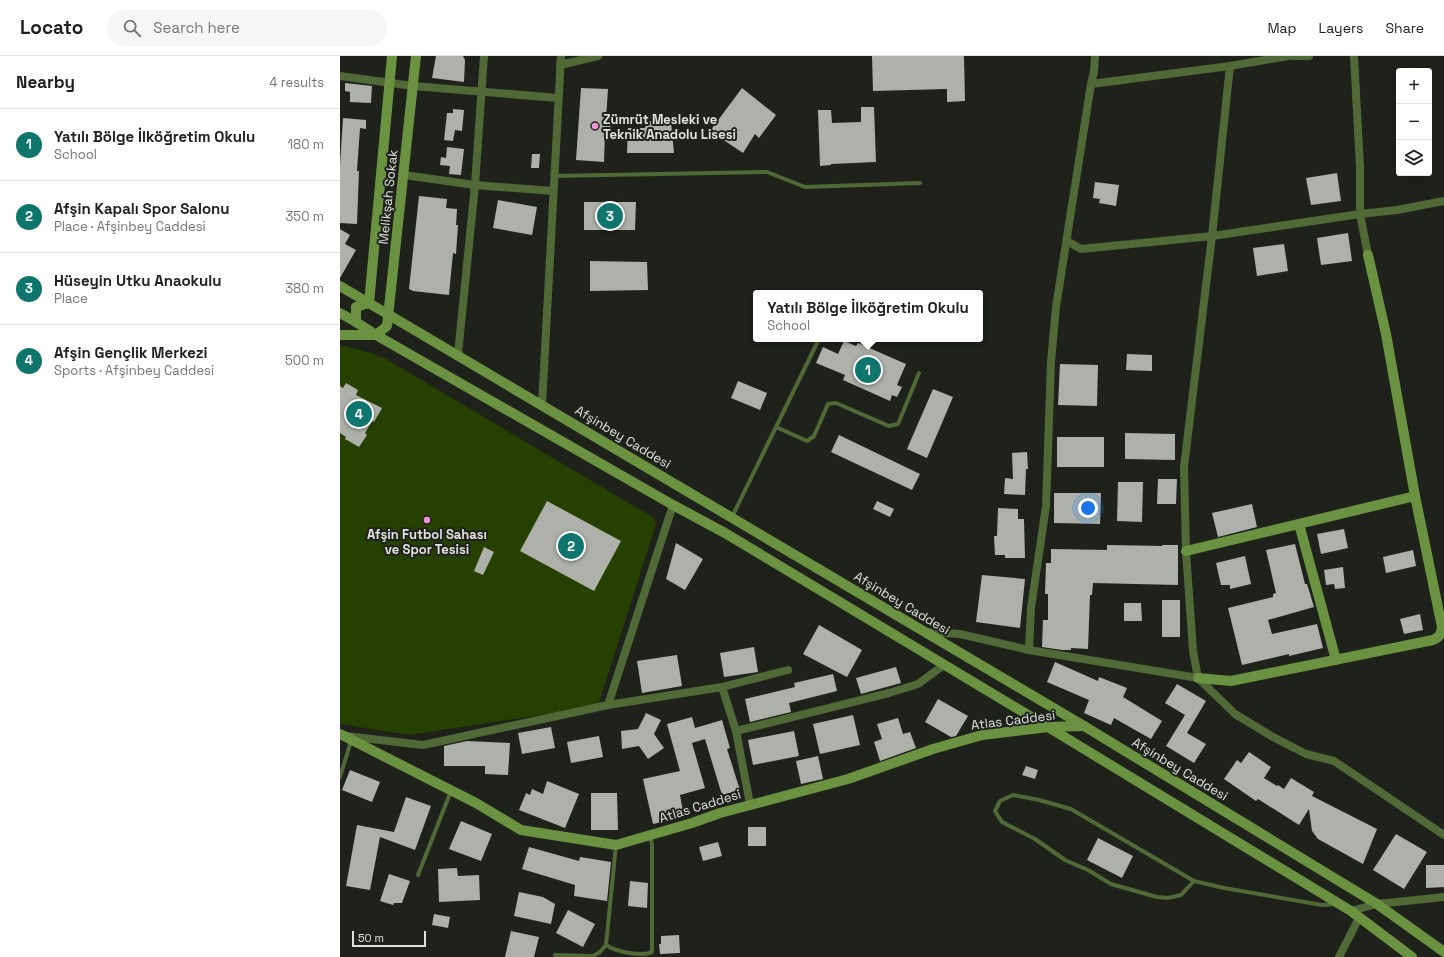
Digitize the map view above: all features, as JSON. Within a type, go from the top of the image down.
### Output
[{"type":"main road","name":"Melikşah Sokak","points":[[369,303],[392,56]]},
{"type":"main road","name":"Melikşah Sokak","points":[[376,335],[387,326],[389,314],[416,56]]},
{"type":"main road","points":[[1198,678],[1231,681],[1439,638],[1442,627],[1415,496],[1386,334],[1368,255]]},
{"type":"main road","name":"Afşinbey Caddesi","points":[[340,286],[458,354],[1084,726],[1377,904],[1444,952]]},
{"type":"main road","points":[[340,313],[369,303]]},
{"type":"main road","points":[[356,307],[356,322]]},
{"type":"main road","points":[[340,313],[673,505],[725,533],[1048,727],[1355,914],[1412,957]]},
{"type":"main road","points":[[340,335],[376,335]]},
{"type":"main road","points":[[1186,551],[1415,496]]},
{"type":"main road","points":[[1299,524],[1336,660]]},
{"type":"main road","name":"Atlas Caddesi","points":[[345,736],[476,804],[521,830],[616,845],[750,804],[848,779],[933,749],[982,735],[1048,727],[1084,726]]},
{"type":"street","points":[[458,354],[475,185],[484,56]]},
{"type":"street","points":[[542,405],[560,60],[598,56]]},
{"type":"street","points":[[1029,650],[1031,608],[1046,506],[1051,362],[1056,307],[1094,72],[1095,56]]},
{"type":"street","points":[[1091,84],[1230,66],[1288,56]]},
{"type":"street","points":[[1293,56],[1309,56]]},
{"type":"street","points":[[1354,56],[1360,167],[1360,214],[1368,255]]},
{"type":"street","points":[[1198,678],[1193,651],[1186,551],[1184,467],[1212,236],[1230,66]]},
{"type":"street","points":[[340,76],[413,86],[558,98]]},
{"type":"street","points":[[404,175],[475,185],[553,191]]},
{"type":"street","points":[[1067,241],[1081,249],[1212,236],[1397,210],[1444,201]]},
{"type":"street","points":[[608,705],[673,505]]},
{"type":"street","points":[[926,632],[960,634],[1029,650],[1198,678],[1235,714],[1273,737],[1306,754],[1334,762],[1444,835]]},
{"type":"street","points":[[736,731],[918,684],[944,665]]},
{"type":"street","points":[[345,736],[423,745],[608,705],[722,687],[788,670]]},
{"type":"street","points":[[722,687],[736,731],[750,804]]},
{"type":"street","points":[[1339,957],[1355,914],[1377,904],[1444,897]]},
{"type":"lane","points":[[554,176],[767,172],[805,187],[920,183]]},
{"type":"lane","points":[[732,517],[818,342]]},
{"type":"lane","points":[[776,427],[807,441],[814,436],[828,404],[836,403],[889,426],[898,424],[919,373]]},
{"type":"lane","points":[[340,776],[345,736]]},
{"type":"lane","points":[[418,875],[451,791]]},
{"type":"lane","points":[[1194,881],[1180,895],[1168,898],[1157,897],[1111,884],[1088,870],[1066,860],[1035,839],[1002,822],[995,811],[1000,801],[1013,795],[1038,800],[1071,809],[1194,881],[1224,888],[1322,905],[1338,904]]},
{"type":"lane","points":[[606,945],[616,951],[630,955],[648,955],[652,952],[652,845],[650,835]]},
{"type":"lane","points":[[555,955],[592,956],[600,952],[606,945],[616,845]]},
{"type":"green space","points":[[345,346],[386,359],[654,518],[656,524],[598,706],[410,735],[340,724],[340,347]]},
{"type":"building","points":[[436,56],[463,56],[465,60],[464,82],[432,78]]},
{"type":"building","points":[[872,56],[964,56],[965,101],[947,102],[947,89],[873,91]]},
{"type":"building","points":[[345,83],[372,86],[371,103],[350,102],[350,92],[345,91]]},
{"type":"building","name":"Zümrüt Mesleki ve Teknik Anadolu Lisesi","points":[[581,88],[608,89],[606,119],[611,119],[610,133],[605,132],[604,162],[576,160]]},
{"type":"building","points":[[742,88],[776,115],[759,138],[755,134],[743,153],[710,131]]},
{"type":"building","points":[[861,107],[874,107],[876,162],[831,164],[820,166],[818,110],[831,110],[832,123],[861,122]]},
{"type":"building","points":[[453,109],[464,110],[462,131],[455,130],[453,141],[444,140],[447,113],[453,113]]},
{"type":"building","points":[[343,118],[366,120],[366,129],[360,128],[357,171],[359,171],[357,224],[340,223],[340,165]]},
{"type":"building","points":[[647,121],[671,122],[674,153],[627,153],[628,128],[645,128]]},
{"type":"building","points":[[447,147],[464,149],[461,175],[449,174],[450,166],[440,165],[441,157],[446,158]]},
{"type":"building","points":[[532,154],[540,154],[539,168],[531,168]]},
{"type":"building","points":[[1337,173],[1341,201],[1311,205],[1306,178]]},
{"type":"building","points":[[1095,182],[1119,185],[1116,206],[1099,203],[1100,199],[1093,198]]},
{"type":"building","points":[[419,196],[447,199],[446,208],[457,209],[456,225],[458,225],[456,254],[453,253],[449,295],[413,291],[409,289]]},
{"type":"building","points":[[498,200],[537,207],[532,235],[493,228]]},
{"type":"building","points":[[584,202],[636,202],[635,230],[584,230]]},
{"type":"building","points":[[340,229],[350,235],[345,244],[356,250],[340,278]]},
{"type":"building","points":[[1348,233],[1352,261],[1321,265],[1317,238]]},
{"type":"building","points":[[1284,244],[1288,271],[1257,276],[1253,248]]},
{"type":"building","points":[[590,261],[647,262],[648,290],[590,291]]},
{"type":"building","points":[[844,342],[856,346],[858,343],[906,364],[897,385],[902,387],[897,397],[892,395],[890,401],[843,380],[845,375],[816,363],[823,347],[838,354]]},
{"type":"building","points":[[1127,354],[1152,355],[1152,371],[1126,370]]},
{"type":"building","points":[[1060,364],[1098,365],[1097,406],[1058,405]]},
{"type":"building","points":[[738,381],[767,393],[760,410],[731,398]]},
{"type":"building","points":[[346,383],[358,390],[356,395],[382,408],[374,422],[372,421],[365,433],[367,435],[359,447],[345,439],[346,437],[340,433],[340,386],[343,388]]},
{"type":"building","points":[[933,389],[953,397],[927,458],[907,449]]},
{"type":"building","points":[[1125,433],[1175,434],[1175,460],[1125,459]]},
{"type":"building","points":[[839,435],[920,474],[912,490],[831,452]]},
{"type":"building","points":[[1057,437],[1104,437],[1104,467],[1057,467]]},
{"type":"building","points":[[1027,452],[1028,469],[1026,469],[1025,495],[1004,494],[1005,478],[1013,479],[1012,453]]},
{"type":"building","points":[[1158,479],[1177,479],[1176,504],[1157,504]]},
{"type":"building","points":[[1118,482],[1143,482],[1142,522],[1117,521]]},
{"type":"building","points":[[1054,493],[1101,493],[1100,524],[1054,523]]},
{"type":"building","points":[[547,501],[621,541],[594,591],[520,551]]},
{"type":"building","points":[[877,501],[894,509],[890,517],[873,509]]},
{"type":"building","points":[[1252,504],[1257,527],[1218,537],[1212,513]]},
{"type":"building","points":[[998,508],[1018,509],[1018,519],[1024,519],[1025,558],[1005,558],[1005,555],[995,555],[994,536],[997,536]]},
{"type":"building","points":[[1344,529],[1348,548],[1321,554],[1317,534]]},
{"type":"building","points":[[676,543],[703,559],[685,590],[666,579]]},
{"type":"building","points":[[1295,544],[1305,584],[1307,584],[1314,607],[1268,620],[1272,634],[1317,624],[1323,648],[1242,665],[1228,608],[1273,597],[1273,594],[1276,593],[1266,550]]},
{"type":"building","points":[[1107,545],[1178,545],[1178,585],[1093,583],[1092,595],[1090,595],[1088,649],[1071,648],[1071,650],[1062,650],[1042,647],[1043,620],[1048,620],[1048,594],[1045,594],[1046,563],[1051,563],[1051,549],[1107,550]]},
{"type":"building","points":[[484,547],[494,552],[483,575],[474,571]]},
{"type":"building","points":[[1413,550],[1416,566],[1386,573],[1383,557]]},
{"type":"building","points":[[1245,556],[1251,584],[1230,589],[1230,585],[1221,585],[1216,563]]},
{"type":"building","points":[[1343,567],[1345,588],[1335,589],[1334,584],[1326,585],[1324,570]]},
{"type":"building","points":[[982,575],[1025,579],[1020,628],[976,622]]},
{"type":"building","points":[[1162,600],[1180,600],[1180,637],[1162,637]]},
{"type":"building","points":[[1124,603],[1141,603],[1142,621],[1124,621]]},
{"type":"building","points":[[1420,614],[1423,630],[1404,634],[1400,619]]},
{"type":"building","points":[[819,625],[862,650],[847,677],[803,654]]},
{"type":"building","points":[[754,647],[758,672],[724,677],[720,653]]},
{"type":"building","points":[[677,655],[682,686],[642,693],[637,661]]},
{"type":"building","points":[[1055,662],[1098,681],[1099,677],[1127,688],[1123,697],[1162,721],[1151,739],[1114,718],[1111,725],[1084,713],[1089,700],[1047,682]]},
{"type":"building","points":[[896,667],[901,683],[861,694],[856,678]]},
{"type":"building","points":[[833,674],[837,691],[789,703],[791,712],[750,722],[745,699],[795,687],[794,683]]},
{"type":"building","points":[[1177,684],[1206,701],[1187,733],[1206,744],[1194,763],[1166,746],[1185,715],[1165,703]]},
{"type":"building","points":[[938,699],[968,716],[956,736],[951,737],[925,722]]},
{"type":"building","points":[[646,713],[661,720],[654,734],[664,748],[648,759],[639,746],[622,749],[621,731],[638,729]]},
{"type":"building","points":[[853,715],[860,745],[820,754],[813,724]]},
{"type":"building","points":[[692,717],[695,728],[722,720],[730,748],[727,749],[740,790],[722,795],[705,739],[692,743],[705,788],[680,795],[684,817],[653,824],[643,779],[680,771],[667,724]]},
{"type":"building","points":[[898,718],[903,734],[910,732],[916,748],[880,761],[874,742],[882,739],[877,724]]},
{"type":"building","points":[[551,727],[555,748],[522,754],[518,733]]},
{"type":"building","points":[[794,731],[799,756],[753,765],[748,740]]},
{"type":"building","points":[[599,736],[603,757],[571,763],[567,742]]},
{"type":"building","points":[[467,741],[510,743],[508,775],[485,774],[485,766],[444,766],[444,746]]},
{"type":"building","points":[[1249,752],[1271,767],[1264,778],[1277,786],[1278,785],[1284,789],[1291,778],[1314,792],[1312,796],[1377,829],[1363,864],[1318,839],[1312,831],[1309,809],[1299,825],[1258,799],[1256,801],[1224,779],[1237,760],[1241,763]]},
{"type":"building","points":[[818,756],[823,779],[801,784],[796,761]]},
{"type":"building","points":[[1026,766],[1038,770],[1035,779],[1022,775]]},
{"type":"building","points":[[350,770],[380,782],[372,802],[342,790]]},
{"type":"building","points":[[547,781],[579,794],[565,828],[519,810],[526,793],[530,795],[532,789],[543,794]]},
{"type":"building","points":[[591,793],[617,793],[618,830],[591,830]]},
{"type":"building","points":[[406,797],[431,806],[415,850],[380,837],[370,890],[346,886],[357,825],[394,832]]},
{"type":"building","points":[[461,821],[492,834],[481,861],[449,849]]},
{"type":"building","points":[[748,827],[766,827],[766,846],[748,846]]},
{"type":"building","points":[[1396,834],[1427,852],[1404,889],[1373,870]]},
{"type":"building","points":[[1098,838],[1133,856],[1122,878],[1087,860]]},
{"type":"building","points":[[718,842],[722,856],[703,861],[699,847]]},
{"type":"building","points":[[529,847],[579,861],[580,857],[611,862],[607,901],[574,896],[575,885],[522,869]]},
{"type":"building","points":[[1426,865],[1444,865],[1444,887],[1426,888]]},
{"type":"building","points":[[457,868],[458,876],[479,875],[480,900],[439,902],[438,869]]},
{"type":"building","points":[[389,874],[410,881],[402,903],[394,903],[393,905],[380,901]]},
{"type":"building","points":[[630,881],[648,883],[647,908],[628,906]]},
{"type":"building","points":[[519,892],[543,897],[555,904],[551,924],[514,916]]},
{"type":"building","points":[[568,910],[595,924],[583,947],[556,933]]},
{"type":"building","points":[[434,914],[450,917],[448,928],[432,925]]},
{"type":"building","points":[[511,931],[539,937],[534,957],[505,957]]},
{"type":"building","points":[[679,935],[680,953],[660,954],[659,944],[661,944],[661,936]]},
{"type":"place","name":"Zümrüt Mesleki ve Teknik Anadolu Lisesi","points":[[595,126]]},
{"type":"place","name":"Hüseyin Utku Anaokulu","points":[[610,216]]},
{"type":"place","name":"Yatılı Bölge İlköğretim Okulu","points":[[868,370]]},
{"type":"place","name":"Afşin Gençlik Merkezi","points":[[359,414]]},
{"type":"place","name":"Afşin Futbol Sahası ve Spor Tesisi","points":[[427,520]]},
{"type":"place","name":"Afşin Kapalı Spor Salonu","points":[[571,546]]}]
